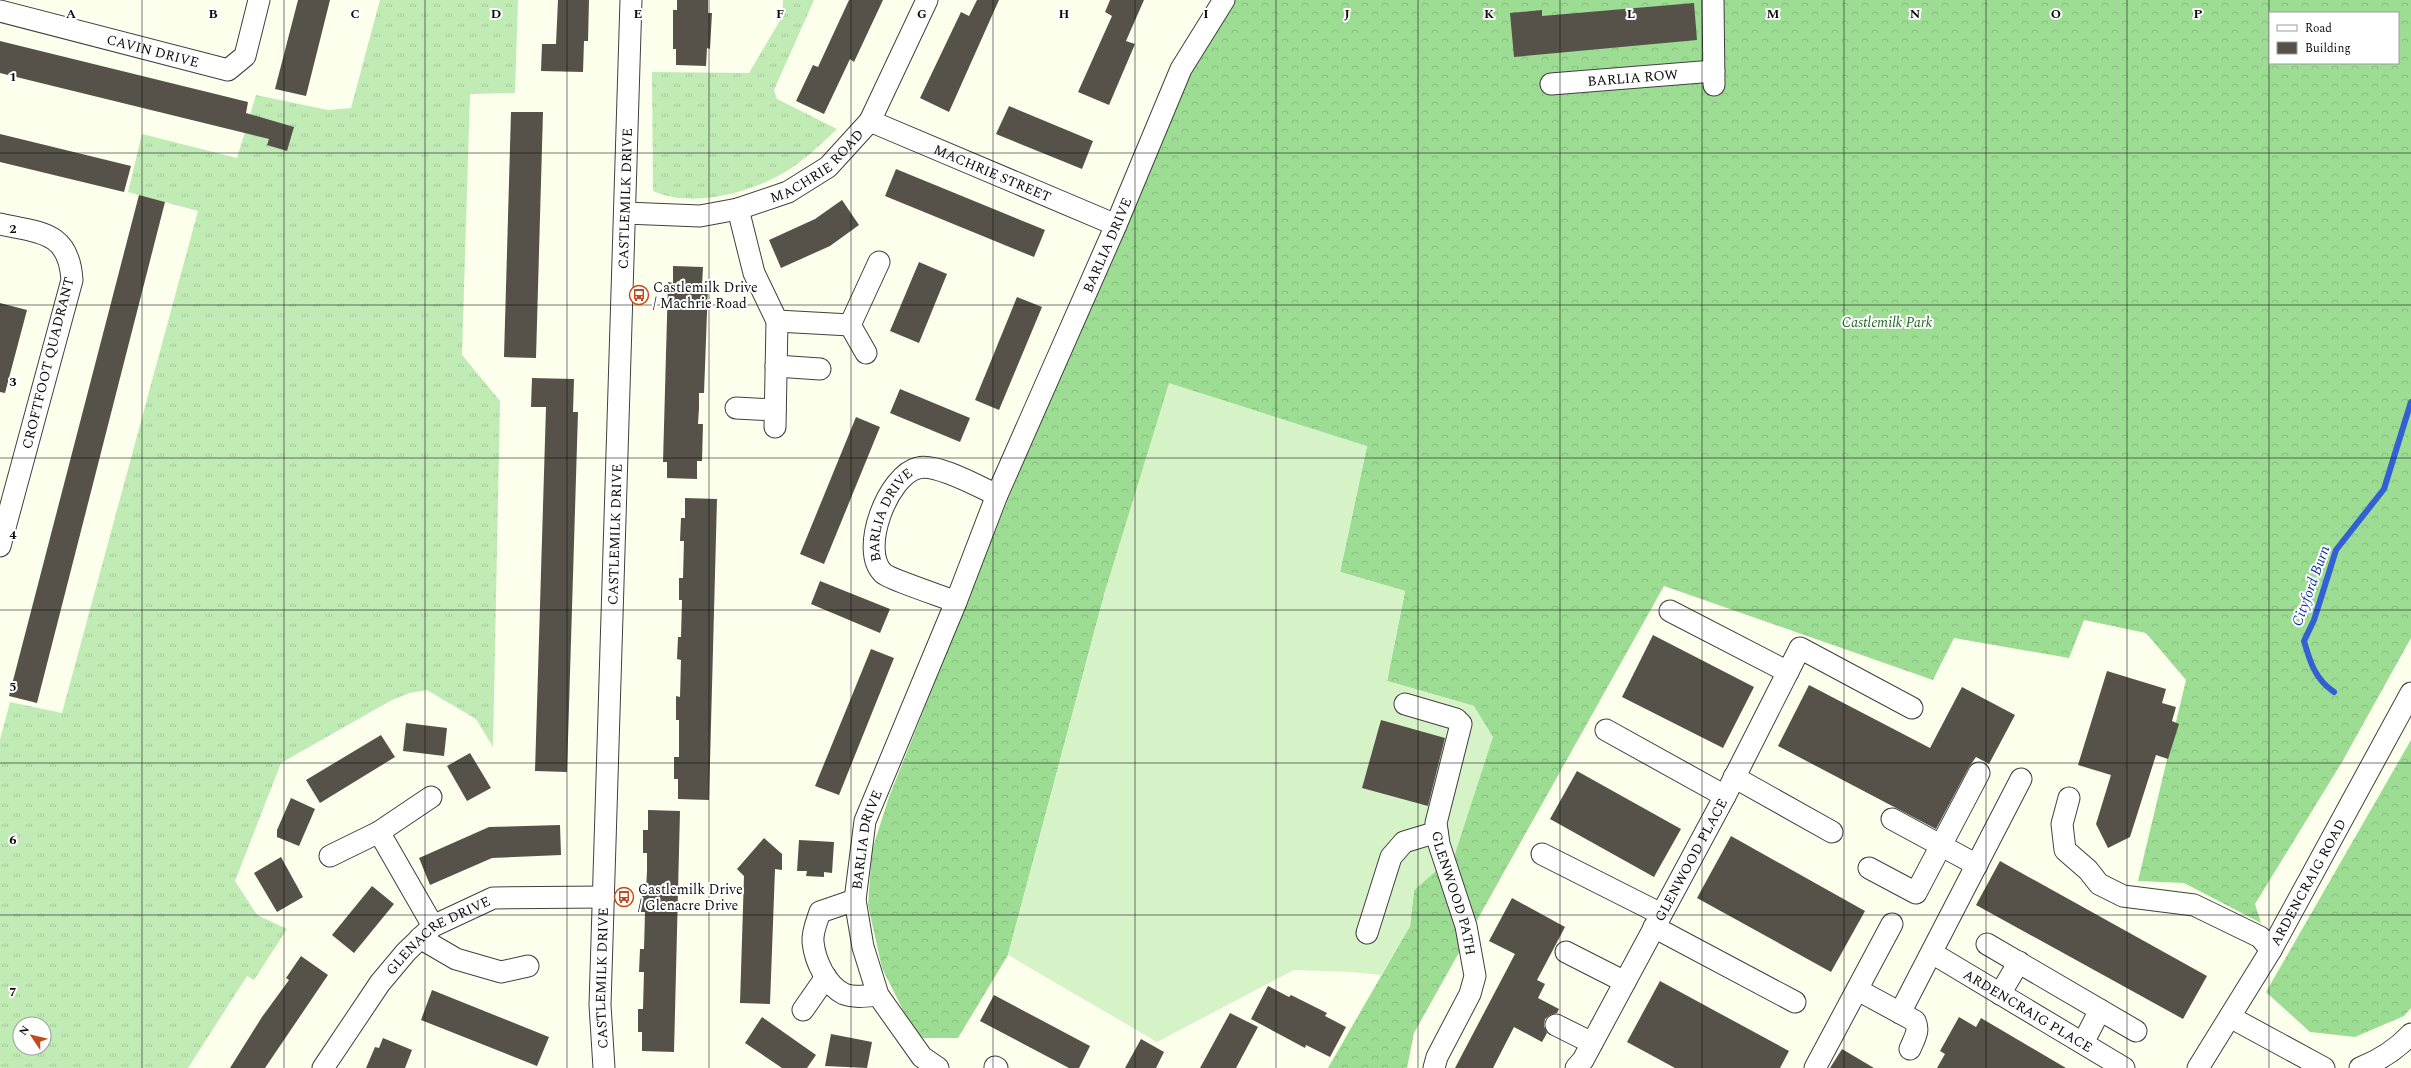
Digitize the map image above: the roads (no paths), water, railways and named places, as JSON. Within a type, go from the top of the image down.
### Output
[{"type":"street","name":"CAVIN DRIVE","points":[[0,11],[228,70],[245,56],[258,0]]},
{"type":"street","name":"CASTLEMILK DRIVE","points":[[604,1068],[600,1005],[619,369],[626,213],[632,0]]},
{"type":"street","name":"MACHRIE ROAD","points":[[626,213],[700,216],[738,209],[788,192],[828,167],[870,121],[927,0]]},
{"type":"street","name":"BARLIA DRIVE","points":[[938,1068],[922,1057],[878,995],[863,947],[855,900],[865,821],[956,602],[997,495],[1116,225],[1181,69],[1224,0]]},
{"type":"street","name":"BARLIA ROW","points":[[1551,84],[1714,78],[1713,0]]},
{"type":"street","name":"MACHRIE STREET","points":[[870,121],[1116,225]]},
{"type":"street","points":[[736,408],[775,418],[777,322],[754,273],[738,209]]},
{"type":"street","name":"CROFTFOOT QUADRANT","points":[[0,224],[46,234],[64,247],[70,262],[72,280],[0,546]]},
{"type":"street","points":[[850,325],[879,262]]},
{"type":"street","points":[[777,322],[850,325]]},
{"type":"street","points":[[850,325],[866,353]]},
{"type":"street","points":[[776,366],[820,369]]},
{"type":"street","name":"BARLIA DRIVE","points":[[956,602],[884,574],[875,562],[872,548],[876,527],[893,488],[904,474],[918,468],[932,468],[997,495]]},
{"type":"street","points":[[1670,611],[1788,672]]},
{"type":"street","name":"GLENWOOD PLACE","points":[[1587,1060],[1624,982],[1725,796],[1800,648],[1912,708]]},
{"type":"street","name":"ARDENCRAIG ROAD","points":[[2198,1068],[2271,950],[2411,694]]},
{"type":"street","name":"GLENWOOD PATH","points":[[1405,704],[1456,719],[1461,724],[1436,823],[1437,832],[1456,901],[1466,926],[1475,976],[1470,994],[1437,1057],[1434,1068]]},
{"type":"street","points":[[1606,730],[1725,796]]},
{"type":"street","points":[[1869,868],[1916,893],[1979,773]]},
{"type":"street","points":[[1734,777],[1832,832]]},
{"type":"street","points":[[1900,1013],[2021,778]]},
{"type":"street","points":[[330,856],[379,832],[431,797]]},
{"type":"street","points":[[2069,798],[2062,824],[2065,850],[2088,870],[2099,884],[2123,896],[2194,905],[2260,937],[2271,950]]},
{"type":"street","points":[[1892,819],[1977,865]]},
{"type":"street","points":[[379,832],[426,932],[456,959],[501,972],[528,966]]},
{"type":"street","points":[[1366,933],[1391,856],[1404,842],[1437,832]]},
{"type":"street","points":[[1542,854],[1658,920],[1795,1002]]},
{"type":"street","name":"GLENACRE DRIVE","points":[[323,1068],[380,983],[426,932],[493,898],[604,897]]},
{"type":"street","points":[[855,900],[820,912],[815,925],[813,942],[821,969],[830,984],[844,994],[860,997],[878,995]]},
{"type":"street","points":[[1815,1068],[1892,924]]},
{"type":"street","points":[[1987,944],[2136,1031]]},
{"type":"street","points":[[1566,952],[1624,982]]},
{"type":"street","name":"ARDENCRAIG PLACE","points":[[1932,953],[2124,1068]]},
{"type":"street","points":[[2000,994],[2019,962]]},
{"type":"street","points":[[803,1010],[826,977]]},
{"type":"street","points":[[1858,990],[1915,1021],[1918,1027],[1910,1049]]},
{"type":"street","points":[[2083,1043],[2100,1010]]},
{"type":"street","points":[[2230,1017],[2324,1068]]},
{"type":"street","points":[[1556,1025],[1587,1060]]},
{"type":"street","points":[[2360,1068],[2383,1057],[2400,1046],[2411,1034]]},
{"type":"waterway","name":"Cityford Burn","points":[[2334,692],[2322,682],[2314,670],[2304,641],[2314,620],[2336,550],[2384,489],[2411,402]]},
{"type":"place","name":"Castlemilk Drive / Machrie Road","points":[[639,295]]},
{"type":"place","name":"Castlemilk Drive / Glenacre Drive","points":[[624,897]]},
{"type":"park label","name":"Castlemilk Park","points":[[1887,322]]}]
